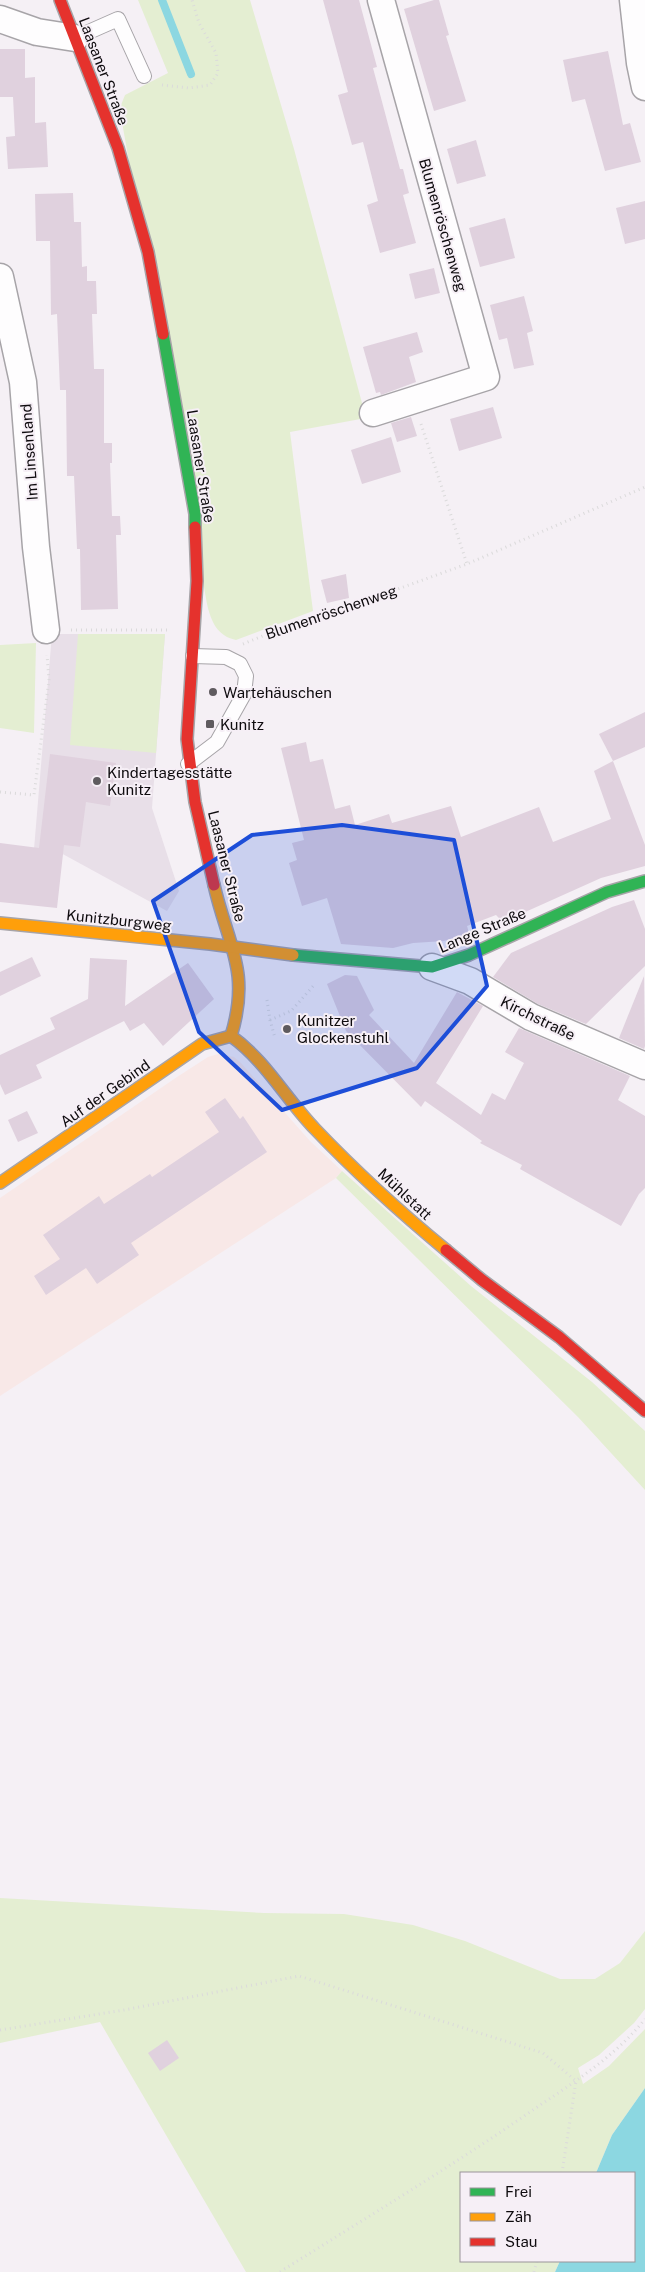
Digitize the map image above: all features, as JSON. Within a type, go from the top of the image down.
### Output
[{"type":"street","name":"Laasaner Straße","points":[[60,0],[118,148],[148,252],[195,514],[197,581],[187,739],[188,764],[220,909],[234,949]]},
{"type":"street","name":"Blumenröschenweg","points":[[373,413],[486,377],[381,0]]},
{"type":"street","points":[[633,0],[640,63],[645,87]]},
{"type":"street","points":[[0,19],[37,32],[75,38]]},
{"type":"street","name":"Im Linsenland","points":[[0,277],[23,382],[36,547],[46,630]]},
{"type":"street","name":"Lange Straße","points":[[234,949],[432,967],[469,955],[607,892],[645,881]]},
{"type":"street","name":"Kunitzburgweg","points":[[0,923],[210,944],[234,949]]},
{"type":"street","points":[[231,1036],[237,1020],[241,988],[234,949]]},
{"type":"street","name":"Kirchstraße","points":[[432,967],[470,981],[531,1018],[645,1066]]},
{"type":"street","name":"Auf der Gebind","points":[[0,1183],[202,1044],[231,1036]]},
{"type":"street","name":"Mühlstatt","points":[[231,1036],[247,1047],[314,1128],[401,1212],[482,1280],[559,1337],[645,1412]]},
{"type":"lane","points":[[75,38],[118,19],[144,76]]},
{"type":"lane","points":[[188,764],[217,742],[244,694],[246,676],[240,664],[226,657],[192,656]]},
{"type":"path","points":[[144,76],[169,87],[189,88],[210,85],[218,73],[216,53],[199,23],[192,0]]},
{"type":"path","points":[[414,401],[467,564]]},
{"type":"path","name":"Blumenröschenweg","points":[[226,657],[244,643],[274,630],[362,602],[467,564],[645,486]]},
{"type":"path","points":[[0,792],[34,794],[49,680],[46,630],[168,630]]},
{"type":"path","points":[[270,1020],[292,1011],[327,969],[333,958]]},
{"type":"path","points":[[0,2030],[124,2010],[299,1976],[542,2053],[576,2081]]},
{"type":"path","points":[[280,2272],[480,2147],[576,2081],[604,2060],[645,2019]]},
{"type":"path","points":[[562,2172],[576,2081]]},
{"type":"highlighted area","points":[[342,825],[454,840],[487,986],[417,1068],[282,1110],[199,1032],[153,901],[252,835]]},
{"type":"shaded area","name":"Kindertagesstätte Kunitz","points":[[52,634],[165,634],[152,808],[179,891],[167,911],[59,852],[34,849]]},
{"type":"shaded area","points":[[218,1054],[234,1057],[241,1063],[310,1141],[342,1171],[336,1178],[0,1396],[0,1198],[177,1077],[208,1057]]},
{"type":"green space","points":[[138,0],[250,0],[294,149],[366,418],[290,432],[313,611],[236,640],[224,635],[216,627],[207,604],[122,122],[121,105],[125,95],[168,73]]},
{"type":"green space","points":[[78,634],[165,634],[156,753],[70,745]]},
{"type":"green space","points":[[36,643],[34,733],[0,728],[0,645]]},
{"type":"green space","points":[[342,1171],[471,1286],[592,1382],[645,1431],[645,1490],[578,1417],[336,1178]]},
{"type":"green space","points":[[0,1898],[264,1913],[344,1914],[413,1925],[465,1941],[560,1979],[595,1979],[620,1963],[645,1931],[645,2009],[634,2023],[599,2055],[578,2068],[583,2084],[609,2066],[645,2029],[645,2088],[612,2135],[596,2172],[460,2172],[460,2262],[560,2262],[555,2272],[246,2272],[100,2022],[0,2043]]},
{"type":"water","points":[[645,2088],[645,2272],[555,2272],[560,2262],[635,2262],[635,2172],[596,2172],[612,2135]]},
{"type":"building","points":[[323,0],[359,0],[377,67],[373,68],[400,169],[403,169],[409,193],[403,195],[416,243],[380,253],[367,205],[378,201],[363,142],[352,145],[338,95],[348,92]]},
{"type":"building","points":[[439,0],[449,35],[446,36],[466,101],[434,111],[404,9]]},
{"type":"building","points":[[0,49],[25,49],[25,78],[35,77],[35,123],[46,122],[48,167],[8,169],[6,137],[15,136],[13,97],[0,97]]},
{"type":"building","points":[[608,51],[623,125],[630,123],[641,162],[605,171],[585,99],[572,102],[563,60]]},
{"type":"building","points":[[476,140],[486,176],[457,184],[447,149]]},
{"type":"building","points":[[73,193],[74,222],[81,222],[82,267],[87,266],[87,281],[96,281],[97,314],[92,314],[94,369],[104,369],[104,443],[112,443],[112,463],[110,463],[112,516],[120,516],[121,535],[116,535],[118,609],[81,610],[80,549],[77,549],[74,476],[67,476],[66,390],[60,390],[57,314],[51,315],[50,241],[36,241],[35,194]]},
{"type":"building","points":[[645,201],[645,239],[625,244],[616,208]]},
{"type":"building","points":[[505,218],[515,258],[480,267],[469,228]]},
{"type":"building","points":[[434,268],[440,293],[415,299],[409,274]]},
{"type":"building","points":[[524,296],[533,331],[527,333],[534,365],[514,369],[507,338],[499,340],[490,305]]},
{"type":"building","points":[[417,332],[423,352],[409,357],[416,382],[381,395],[380,392],[376,393],[363,347]]},
{"type":"building","points":[[493,407],[502,438],[459,451],[450,419]]},
{"type":"building","points":[[411,417],[417,436],[397,442],[391,423]]},
{"type":"building","points":[[391,437],[401,472],[362,484],[351,450]]},
{"type":"building","points":[[346,574],[349,598],[327,603],[321,580]]},
{"type":"building","points":[[645,712],[645,747],[613,761],[599,734]]},
{"type":"building","points":[[306,742],[310,762],[323,759],[335,809],[350,805],[355,825],[389,814],[392,823],[451,806],[461,837],[539,807],[553,842],[611,819],[594,771],[613,761],[645,845],[645,866],[601,878],[503,922],[496,915],[467,926],[469,933],[444,941],[413,943],[393,948],[341,944],[327,898],[302,906],[289,863],[297,860],[292,843],[304,840],[281,748]]},
{"type":"building","points":[[50,754],[116,763],[110,806],[86,802],[80,847],[64,845],[57,908],[0,902],[0,843],[39,848]]},
{"type":"building","points":[[634,900],[645,929],[645,966],[586,1024],[538,1004],[493,977],[511,953],[612,907]]},
{"type":"building","points":[[32,957],[41,976],[0,996],[0,972]]},
{"type":"building","points":[[90,958],[127,960],[125,1006],[188,963],[214,999],[163,1046],[144,1023],[130,1031],[124,1021],[36,1065],[42,1078],[5,1095],[0,1084],[0,1055],[55,1029],[50,1018],[88,999]]},
{"type":"building","points":[[345,975],[357,976],[374,1010],[369,1015],[414,1063],[457,992],[483,1006],[436,1083],[481,1115],[492,1093],[505,1100],[524,1063],[505,1052],[519,1028],[630,1076],[618,1100],[645,1116],[645,1188],[639,1194],[621,1226],[520,1169],[522,1165],[480,1143],[482,1141],[425,1101],[421,1107],[346,1031],[327,984]]},
{"type":"building","points":[[644,976],[645,1046],[644,1049],[619,1038]]},
{"type":"building","points":[[225,1098],[240,1119],[243,1116],[267,1152],[131,1243],[139,1255],[97,1284],[86,1268],[46,1295],[34,1276],[60,1259],[43,1235],[99,1196],[104,1204],[150,1174],[152,1177],[219,1132],[205,1112]]},
{"type":"building","points":[[27,1111],[38,1133],[18,1142],[8,1120]]},
{"type":"building","points":[[167,2040],[179,2058],[160,2071],[148,2053]]},
{"type":"waterway","points":[[162,0],[191,74]]},
{"type":"traffic: fast","points":[[163,334],[195,514],[195,527]]},
{"type":"traffic: fast","points":[[293,955],[432,967],[469,955],[607,892],[645,881]]},
{"type":"traffic: slow","points":[[214,885],[231,942],[238,976],[237,1013],[231,1036]]},
{"type":"traffic: slow","points":[[0,923],[210,944],[293,955]]},
{"type":"traffic: slow","points":[[231,1036],[254,1056],[304,1117],[346,1161],[446,1250]]},
{"type":"traffic: slow","points":[[0,1183],[202,1044],[231,1036]]},
{"type":"traffic: jam","points":[[60,0],[118,148],[148,252],[163,334]]},
{"type":"traffic: jam","points":[[195,527],[197,581],[187,739],[195,802],[214,885]]},
{"type":"traffic: jam","points":[[446,1250],[482,1280],[559,1337],[645,1411]]},
{"type":"place","name":"Wartehäuschen","points":[[213,692]]},
{"type":"place","name":"Kunitz","points":[[210,724]]},
{"type":"place","name":"Kindertagesstätte Kunitz","points":[[97,781]]},
{"type":"place","name":"Kunitzer Glockenstuhl","points":[[287,1029]]}]
